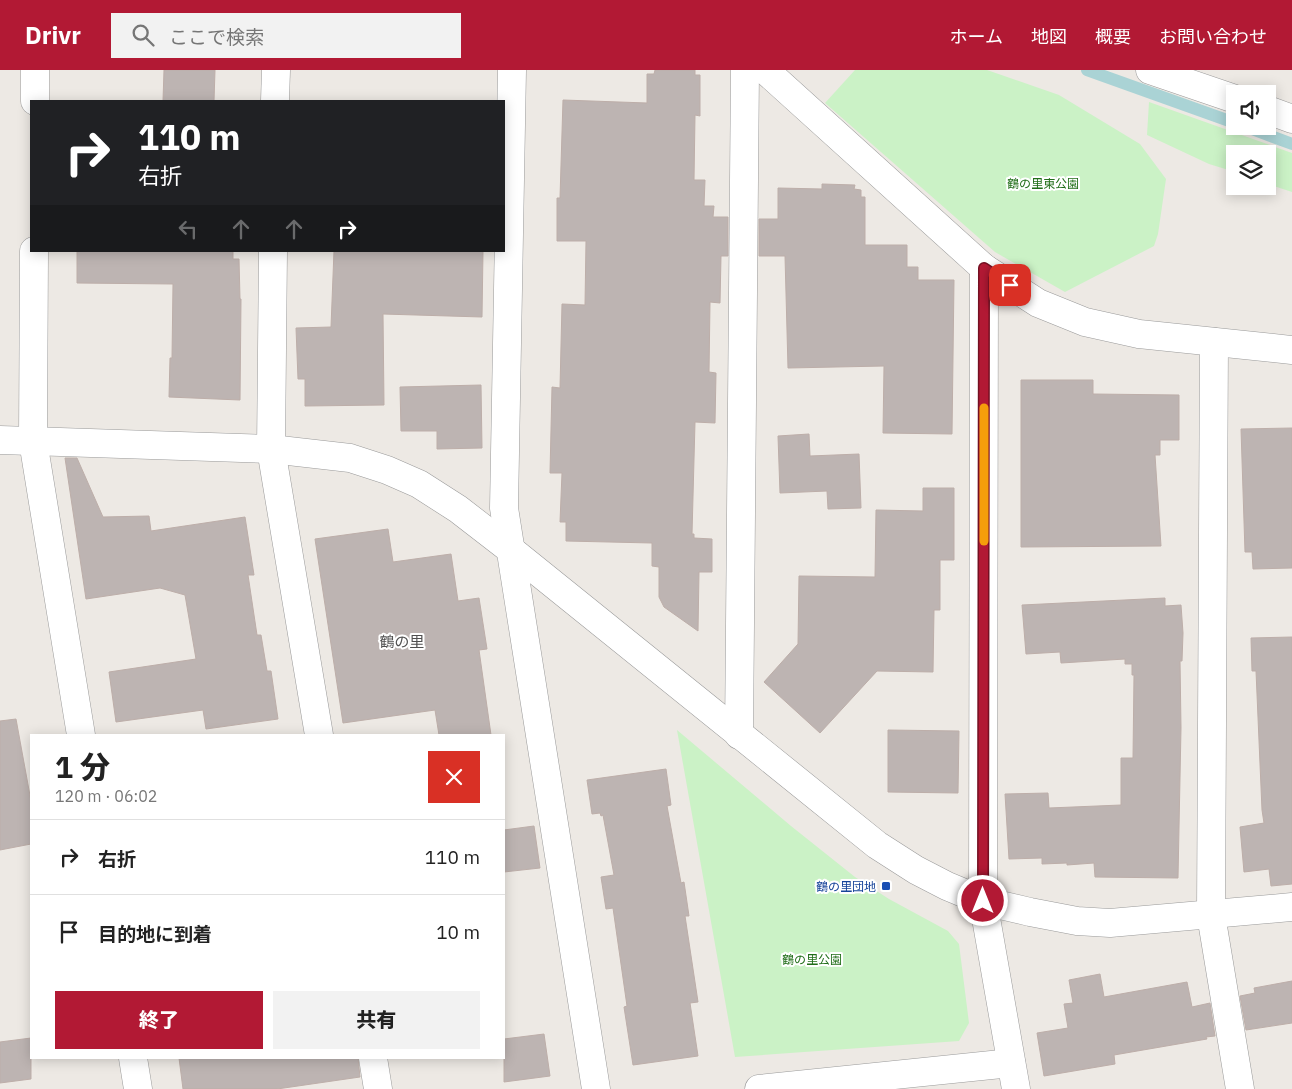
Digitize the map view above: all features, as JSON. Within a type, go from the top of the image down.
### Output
[{"type":"street","points":[[35,70],[35,100]]},
{"type":"street","points":[[275,100],[276,70]]},
{"type":"street","points":[[512,70],[504,508],[596,1089]]},
{"type":"street","points":[[740,734],[745,70]]},
{"type":"street","points":[[766,70],[984,268],[1038,303],[1085,322],[1139,334],[1292,350]]},
{"type":"street","points":[[1150,70],[1226,96]]},
{"type":"street","points":[[1276,113],[1292,119]]},
{"type":"street","points":[[34,252],[33,441],[81,734]]},
{"type":"street","points":[[273,252],[271,449],[319,734]]},
{"type":"street","points":[[984,268],[983,901],[1016,1089]]},
{"type":"street","points":[[1214,342],[1211,915],[1240,1089]]},
{"type":"street","points":[[0,440],[271,449],[350,458],[387,470],[419,484],[458,510],[511,550],[877,845],[916,870],[947,886],[983,901],[1077,921],[1110,923],[1292,907]]},
{"type":"street","points":[[133,1059],[138,1089]]},
{"type":"street","points":[[373,1059],[378,1089]]},
{"type":"street","points":[[759,1089],[807,1086],[1012,1062]]},
{"type":"green space","name":"鶴の里東公園","points":[[855,70],[987,70],[1059,95],[1140,144],[1166,179],[1158,234],[1154,246],[1065,292],[995,252],[825,103]]},
{"type":"green space","points":[[1149,102],[1226,129],[1226,135],[1242,135],[1270,145],[1226,145],[1226,169],[1209,164],[1147,135]]},
{"type":"green space","points":[[1276,147],[1292,153],[1292,192],[1276,187]]},
{"type":"green space","name":"鶴の里公園","points":[[677,730],[855,877],[889,899],[948,931],[959,944],[969,1023],[959,1041],[735,1057]]},
{"type":"building","points":[[164,70],[215,70],[214,100],[163,100]]},
{"type":"building","points":[[655,70],[695,70],[695,75],[700,75],[700,116],[695,115],[694,180],[705,180],[704,206],[714,206],[713,217],[728,217],[728,256],[721,256],[720,303],[710,302],[709,372],[716,373],[715,423],[695,422],[692,534],[694,534],[694,538],[712,539],[712,572],[699,572],[698,631],[664,607],[659,597],[659,567],[652,566],[652,543],[566,541],[566,522],[560,522],[562,473],[550,473],[552,387],[560,388],[562,304],[585,305],[586,241],[557,241],[557,198],[560,198],[563,100],[647,103],[647,74],[654,74]]},
{"type":"building","points":[[822,184],[855,185],[854,189],[861,190],[861,197],[865,197],[865,245],[907,245],[907,267],[918,267],[918,280],[954,280],[952,434],[883,433],[884,366],[788,368],[785,256],[759,256],[759,219],[778,219],[778,188],[822,189]]},
{"type":"building","points":[[77,252],[233,252],[233,259],[239,259],[241,299],[240,400],[169,397],[170,358],[172,358],[173,284],[77,283]]},
{"type":"building","points":[[334,252],[483,252],[482,317],[383,314],[384,405],[305,406],[305,379],[298,379],[296,328],[331,327]]},
{"type":"building","points":[[1021,380],[1093,380],[1093,394],[1179,395],[1179,440],[1160,440],[1160,455],[1155,455],[1161,546],[1021,547]]},
{"type":"building","points":[[481,385],[482,448],[437,449],[437,431],[401,431],[400,387]]},
{"type":"building","points":[[1292,428],[1292,568],[1253,569],[1252,552],[1245,552],[1241,429]]},
{"type":"building","points":[[809,434],[810,456],[859,454],[861,508],[828,509],[827,491],[780,493],[778,436]]},
{"type":"building","points":[[65,458],[77,458],[103,517],[149,516],[151,531],[245,517],[254,575],[248,575],[257,635],[261,635],[267,671],[271,671],[278,719],[206,729],[203,710],[116,722],[109,672],[196,659],[185,595],[160,588],[86,599]]},
{"type":"building","points":[[923,488],[954,488],[954,560],[940,560],[940,610],[934,610],[933,672],[877,671],[820,733],[764,682],[798,644],[799,576],[875,577],[876,510],[923,511]]},
{"type":"building","points":[[388,529],[393,562],[451,554],[458,601],[479,598],[487,649],[479,650],[491,734],[439,734],[435,710],[343,723],[315,539]]},
{"type":"building","points":[[1165,598],[1165,606],[1181,605],[1183,633],[1182,661],[1180,661],[1181,728],[1178,878],[1095,877],[1094,863],[1042,864],[1042,858],[1009,859],[1005,794],[1048,793],[1049,808],[1121,805],[1121,758],[1133,758],[1134,675],[1132,675],[1132,664],[1125,664],[1125,659],[1061,663],[1060,652],[1026,654],[1022,605]]},
{"type":"building","points":[[1292,637],[1292,884],[1271,886],[1269,869],[1244,872],[1240,827],[1264,823],[1256,671],[1252,671],[1251,638]]},
{"type":"building","points":[[16,719],[30,796],[30,844],[0,850],[0,721]]},
{"type":"building","points":[[888,730],[959,731],[958,793],[888,792]]},
{"type":"building","points":[[666,769],[671,805],[667,806],[681,883],[684,882],[689,916],[685,916],[698,1002],[690,1003],[698,1056],[633,1065],[624,1007],[627,1006],[613,908],[606,909],[601,877],[614,875],[603,815],[601,816],[600,813],[592,814],[587,780]]},
{"type":"building","points":[[534,826],[540,868],[505,872],[505,830]]},
{"type":"building","points":[[1100,974],[1104,997],[1187,982],[1192,1007],[1210,1003],[1215,1036],[1114,1055],[1115,1064],[1044,1076],[1037,1033],[1068,1028],[1064,1004],[1073,1003],[1069,980]]},
{"type":"building","points":[[1292,981],[1292,1023],[1246,1030],[1240,996],[1255,993],[1254,988]]},
{"type":"building","points":[[544,1034],[550,1076],[504,1082],[505,1039]]},
{"type":"building","points":[[30,1038],[31,1079],[0,1083],[0,1042]]},
{"type":"building","points":[[179,1059],[358,1059],[360,1077],[277,1089],[183,1089]]},
{"type":"waterway","points":[[1087,70],[1226,120]]},
{"type":"waterway","points":[[1268,135],[1292,144]]},
{"type":"slow traffic","points":[[984,408],[984,541]]},
{"type":"place","name":"鶴の里団地","points":[[886,886]]},
{"type":"district","name":"鶴の里","points":[[402,641]]},
{"type":"route","points":[[983,901],[984,268],[1010,285]]}]
